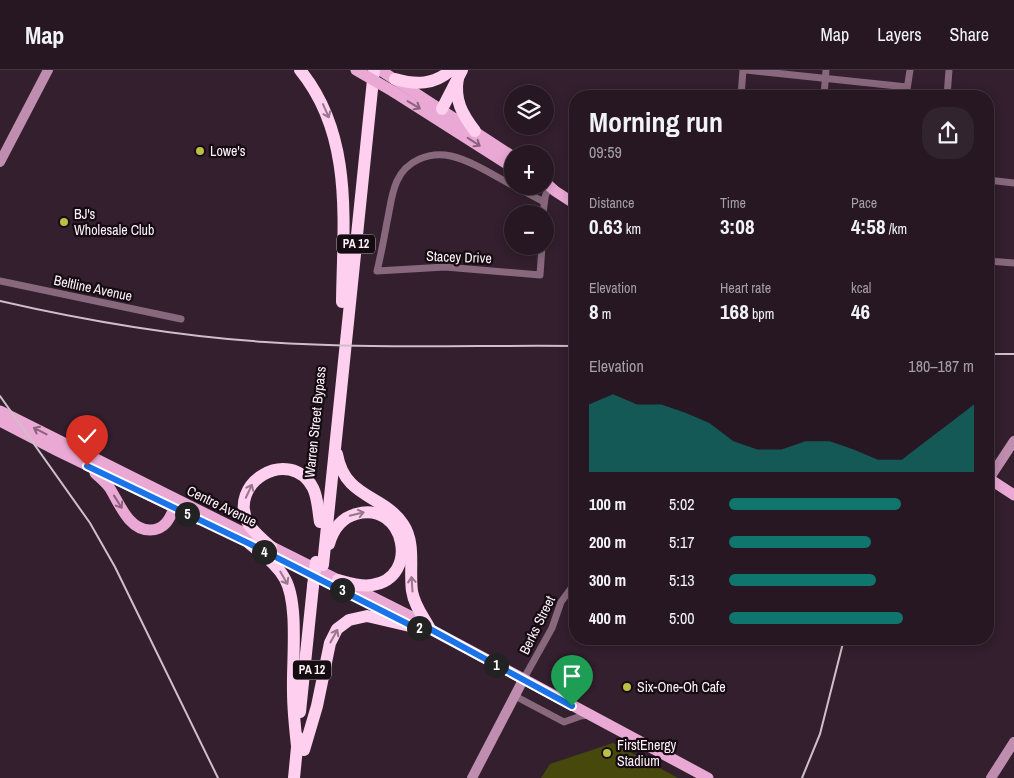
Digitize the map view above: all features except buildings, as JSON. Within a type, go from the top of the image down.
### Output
[{"type":"highway","points":[[300,70],[324,107],[334,132],[340,158],[343,200],[342,302]]},
{"type":"highway","name":"Warren Street Bypass","points":[[319,563],[320,522],[365,70]]},
{"type":"highway","name":"Warren Street Bypass","points":[[302,778],[301,748],[316,587],[335,443],[374,70]]},
{"type":"highway","points":[[395,79],[414,84],[427,83],[456,72]]},
{"type":"highway","points":[[438,111],[456,72]]},
{"type":"highway","points":[[456,72],[459,105],[463,116],[475,131]]},
{"type":"highway","points":[[335,443],[339,464],[346,479],[394,514],[405,528],[410,544],[414,596],[418,608],[430,629]]},
{"type":"highway","points":[[271,547],[250,525],[245,510],[245,499],[249,488],[263,474],[282,469],[294,472],[304,478],[312,486],[315,494],[320,522]]},
{"type":"highway","points":[[319,563],[332,534],[346,518],[359,513],[370,512],[392,523],[399,535],[402,549],[400,562],[392,574],[384,581],[373,585],[357,585],[338,580]]},
{"type":"highway","points":[[250,544],[278,569],[287,583],[291,594],[293,611],[293,701],[301,748]]},
{"type":"highway","points":[[301,748],[317,706],[330,643],[337,629],[349,620],[367,616],[414,627]]},
{"type":"highway","name":"Warren Street Bypass","points":[[294,778],[301,748]]},
{"type":"main road","points":[[356,70],[394,92],[438,111],[475,131],[504,151]]},
{"type":"main road","points":[[380,70],[395,79],[504,161]]},
{"type":"main road","points":[[554,190],[569,200]]},
{"type":"main road","name":"Centre Avenue","points":[[0,411],[250,544],[414,627],[430,629]]},
{"type":"main road","name":"Centre Avenue","points":[[0,421],[87,466],[271,547],[418,620],[430,629],[523,680],[708,778]]},
{"type":"main road","points":[[87,466],[106,483],[129,519],[139,528],[151,530],[160,528],[169,520],[176,504]]},
{"type":"main road","points":[[994,483],[1014,495]]},
{"type":"street","points":[[0,162],[48,70]]},
{"type":"street","points":[[742,90],[744,70],[907,87]]},
{"type":"street","points":[[824,90],[826,70]]},
{"type":"street","points":[[907,90],[910,70]]},
{"type":"street","points":[[947,90],[949,70]]},
{"type":"street","name":"Stacey Drive","points":[[504,181],[450,155],[434,154],[412,163],[401,174],[394,189],[377,271],[445,267],[540,275],[541,255]]},
{"type":"street","points":[[994,181],[1014,183]]},
{"type":"street","points":[[530,195],[544,202]]},
{"type":"street","points":[[544,205],[545,195]]},
{"type":"street","points":[[994,261],[1014,263]]},
{"type":"street","name":"Beltline Avenue","points":[[0,281],[181,320]]},
{"type":"street","points":[[994,471],[1014,440]]},
{"type":"street","name":"Berks Street","points":[[523,680],[552,628],[561,602],[569,591]]},
{"type":"street","points":[[472,778],[523,680]]},
{"type":"street","points":[[515,696],[564,722],[589,715]]},
{"type":"street","points":[[991,778],[1013,746]]},
{"type":"shaded area","name":"FirstEnergy Stadium","points":[[613,743],[678,778],[541,778],[550,764]]},
{"type":"railway","points":[[0,301],[131,327],[265,342],[381,346],[569,346]]},
{"type":"railway","points":[[994,354],[1014,354]]},
{"type":"railway","points":[[0,396],[90,523],[115,567],[218,778]]},
{"type":"railway","points":[[802,778],[820,734],[842,645]]},
{"type":"place","name":"Lowe's","points":[[200,151]]},
{"type":"place","name":"BJ's Wholesale Club","points":[[64,222]]},
{"type":"place","name":"Six-One-Oh Cafe","points":[[627,687]]},
{"type":"place","name":"FirstEnergy Stadium","points":[[607,753]]},
{"type":"route","points":[[87,466],[250,544],[414,627],[430,629],[572,706]]}]
